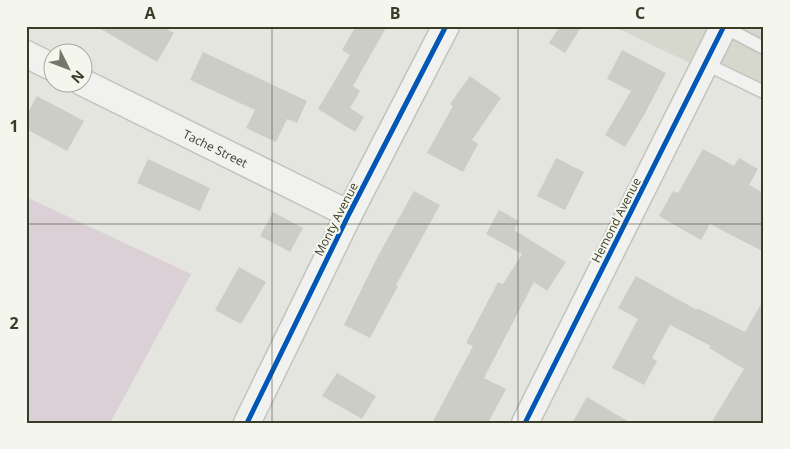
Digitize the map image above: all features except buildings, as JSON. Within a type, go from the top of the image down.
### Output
[{"type":"street","name":"Monty Avenue","points":[[246,423],[349,214],[446,26]]},
{"type":"street","name":"Hemond Avenue","points":[[524,423],[724,27]]},
{"type":"street","points":[[26,54],[42,62]]},
{"type":"street","name":"Tache Street","points":[[92,87],[349,214]]},
{"type":"lane","points":[[724,27],[764,48]]},
{"type":"lane","points":[[706,64],[764,92]]},
{"type":"shaded area","points":[[613,26],[764,26],[764,101],[702,69]]},
{"type":"shaded area","points":[[26,197],[191,274],[110,423],[26,423]]},
{"type":"cycle path","points":[[247,423],[349,214],[446,26]]},
{"type":"cycle path","points":[[525,423],[724,26]]}]
